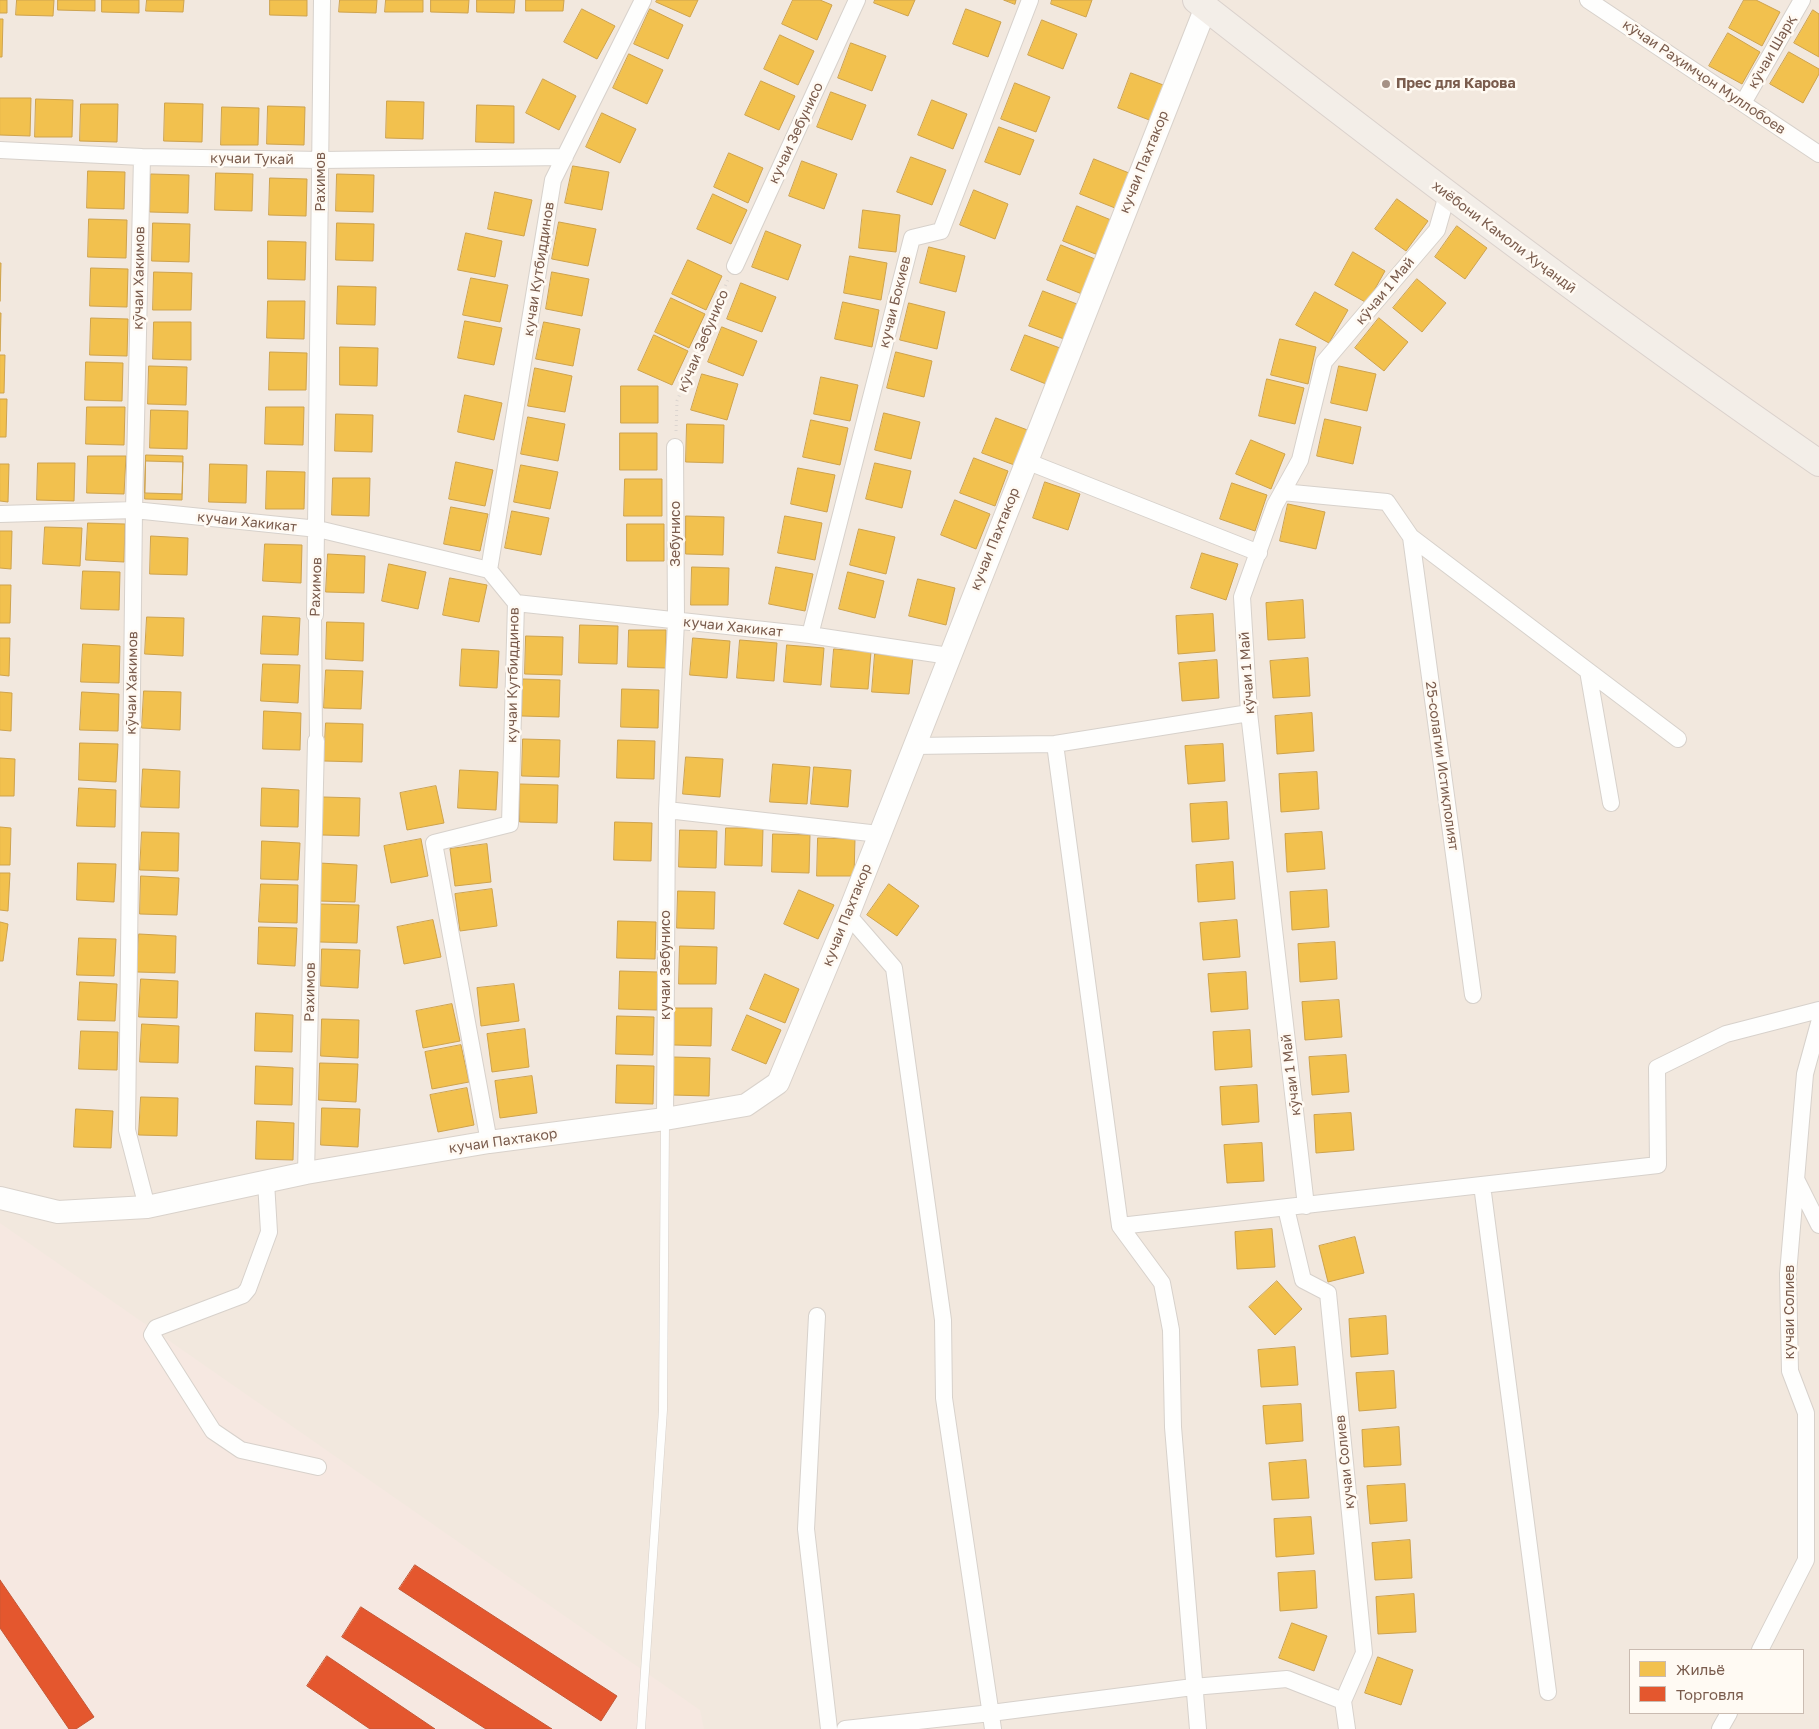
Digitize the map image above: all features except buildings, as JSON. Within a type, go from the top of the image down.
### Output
[{"type":"main road","name":"хиёбони Камоли Хуҷандӣ","points":[[1201,4],[1447,195],[1686,371],[1819,463]]},
{"type":"main road","name":"кучаи Пахтакор","points":[[0,1198],[58,1212],[147,1207],[306,1173],[489,1142],[665,1119],[746,1105],[778,1083],[848,915],[1026,461],[1201,4]]},
{"type":"street","name":"Рахимов","points":[[306,1173],[316,742],[315,615],[318,529],[322,0]]},
{"type":"street","name":"кучаи Кутбиддинов","points":[[489,1142],[434,843],[510,824],[516,603],[489,570],[553,180],[643,0]]},
{"type":"street","name":"кучаи Зебунисо","points":[[735,266],[856,0]]},
{"type":"street","name":"кучаи Бокиев","points":[[810,635],[912,238],[941,231],[1030,0]]},
{"type":"street","name":"кӯчаи Раҳимҷон Муллобоев","points":[[1588,0],[1819,154]]},
{"type":"street","name":"кӯчаи Шарқ","points":[[1743,104],[1802,0]]},
{"type":"street","name":"кучаи Тукай","points":[[0,150],[142,157],[322,160],[565,157]]},
{"type":"street","name":"кӯчаи Хакимов","points":[[142,157],[134,510],[127,1130],[147,1207]]},
{"type":"street","name":"кӯчаи 1 Май","points":[[1306,1206],[1249,713],[1242,597],[1259,553],[1274,505],[1300,460],[1324,362],[1437,230],[1447,195]]},
{"type":"street","name":"Зебунисо","points":[[675,447],[676,621]]},
{"type":"street","points":[[1026,461],[1259,553]]},
{"type":"street","name":"25-солагии Истиқлолият","points":[[1282,492],[1387,502],[1411,537],[1678,739]]},
{"type":"street","name":"кучаи Хакикат","points":[[0,514],[134,510],[318,529],[489,570]]},
{"type":"street","name":"25-солагии Истиқлолият","points":[[1411,537],[1473,995]]},
{"type":"street","name":"кучаи Хакикат","points":[[516,603],[810,635],[949,656]]},
{"type":"street","name":"кучаи Зебунисо","points":[[665,1119],[667,810],[676,621]]},
{"type":"street","points":[[1588,671],[1611,803]]},
{"type":"street","points":[[914,746],[1055,744],[1249,713]]},
{"type":"street","points":[[1055,744],[1120,1226],[1162,1283],[1171,1330],[1173,1427],[1193,1687],[1198,1729]]},
{"type":"street","points":[[667,810],[879,834]]},
{"type":"street","points":[[848,915],[894,968],[943,1320],[944,1398],[992,1721]]},
{"type":"street","points":[[1120,1226],[1658,1165],[1657,1068],[1726,1034],[1819,1010]]},
{"type":"street","name":"кучаи Солиев","points":[[1761,1649],[1806,1560],[1806,1413],[1790,1372],[1788,1274],[1805,1074],[1819,1023]]},
{"type":"street","points":[[1796,1179],[1819,1225]]},
{"type":"street","points":[[266,1182],[269,1232],[248,1289],[242,1295],[156,1328],[152,1335],[213,1431],[241,1450],[318,1467]]},
{"type":"street","points":[[1482,1185],[1548,1692]]},
{"type":"street","name":"кучаи Солиев","points":[[1286,1208],[1303,1280],[1328,1293],[1364,1653],[1344,1701],[1347,1729]]},
{"type":"street","points":[[817,1316],[806,1529],[829,1729]]},
{"type":"street","points":[[1806,1413],[1819,1424]]},
{"type":"street","points":[[845,1729],[992,1721],[1193,1687],[1287,1679],[1344,1701]]},
{"type":"street","points":[[1720,1729],[1728,1714]]},
{"type":"lane","points":[[641,1729],[663,1410],[665,1119]]},
{"type":"path","name":"кӯчаи Зебунисо","points":[[675,447],[677,401],[705,331],[735,266]]},
{"type":"shaded area","points":[[0,0],[1819,0],[1819,1729],[0,1729]]},
{"type":"shaded area","points":[[0,1223],[700,1710],[704,1729],[0,1729]]},
{"type":"place","name":"Прес для Карова","points":[[1386,84]]}]
